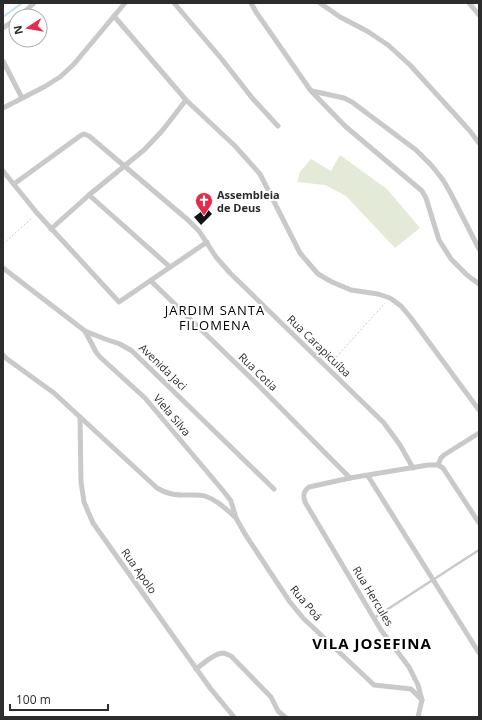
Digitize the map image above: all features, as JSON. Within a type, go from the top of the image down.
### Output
[{"type":"street","points":[[3,108],[60,77],[74,64],[125,3]]},
{"type":"street","points":[[174,3],[220,57],[253,100],[278,126]]},
{"type":"street","points":[[251,3],[311,91],[345,126],[422,191],[426,198],[439,240],[443,247],[451,259],[467,275],[479,284]]},
{"type":"street","points":[[320,3],[340,17],[367,31],[388,45],[410,65],[470,131],[479,143]]},
{"type":"street","points":[[469,3],[479,15]]},
{"type":"street","points":[[114,16],[186,100],[235,146],[260,174],[300,253],[318,274],[351,290],[378,294],[390,298],[401,306],[479,410]]},
{"type":"street","points":[[3,61],[22,98]]},
{"type":"street","points":[[311,91],[344,98],[352,102],[416,150],[443,180],[479,248]]},
{"type":"street","points":[[51,229],[88,195],[144,150],[162,131],[186,100]]},
{"type":"street","name":"Rua Carapicuíba","points":[[14,184],[80,136],[84,134],[88,136],[188,220],[199,231],[216,257],[230,273],[384,423],[400,445],[413,468]]},
{"type":"street","points":[[3,171],[51,229],[119,302],[207,242]]},
{"type":"street","points":[[88,195],[170,267]]},
{"type":"street","name":"Avenida Jaci","points":[[3,268],[85,331],[120,344],[132,351],[274,489]]},
{"type":"street","name":"Rua Cotia","points":[[151,281],[257,384],[350,478]]},
{"type":"street","name":"Viela Silva","points":[[85,331],[100,357],[145,398],[225,493],[231,501],[236,518]]},
{"type":"street","points":[[3,355],[54,393],[157,488],[174,495],[204,495],[213,499],[236,518]]},
{"type":"street","name":"Rua Apolo","points":[[80,417],[81,482],[84,502],[93,523],[196,669],[234,717]]},
{"type":"street","points":[[438,465],[440,458],[479,433]]},
{"type":"street","points":[[350,478],[428,465],[438,465],[443,468],[476,514],[479,523]]},
{"type":"street","points":[[368,476],[479,653]]},
{"type":"street","name":"Rua Hercules","points":[[350,478],[309,487],[306,489],[303,496],[305,502],[381,630],[410,667],[418,684],[422,700],[418,717]]},
{"type":"street","name":"Rua Poá","points":[[236,518],[264,564],[303,618],[374,685],[410,689],[422,700]]},
{"type":"street","points":[[196,669],[214,656],[222,653],[232,656],[271,697],[278,711],[285,717]]},
{"type":"lane","points":[[374,618],[479,550]]},
{"type":"path","points":[[3,244],[37,213]]},
{"type":"path","points":[[326,368],[390,298]]},
{"type":"green space","points":[[340,155],[387,189],[420,228],[395,248],[346,196],[325,185],[297,182],[300,172],[311,159],[331,171]]},
{"type":"building","name":"Assembleia de Deus","points":[[205,206],[212,214],[201,225],[194,217],[202,211],[201,209]]},
{"type":"waterway","points":[[3,17],[22,3]]},
{"type":"place","name":"Assembleia de Deus","points":[[204,216]]},
{"type":"district","name":"JARDIM SANTA FILOMENA","points":[[215,318]]},
{"type":"district","name":"VILA JOSEFINA","points":[[372,644]]}]
